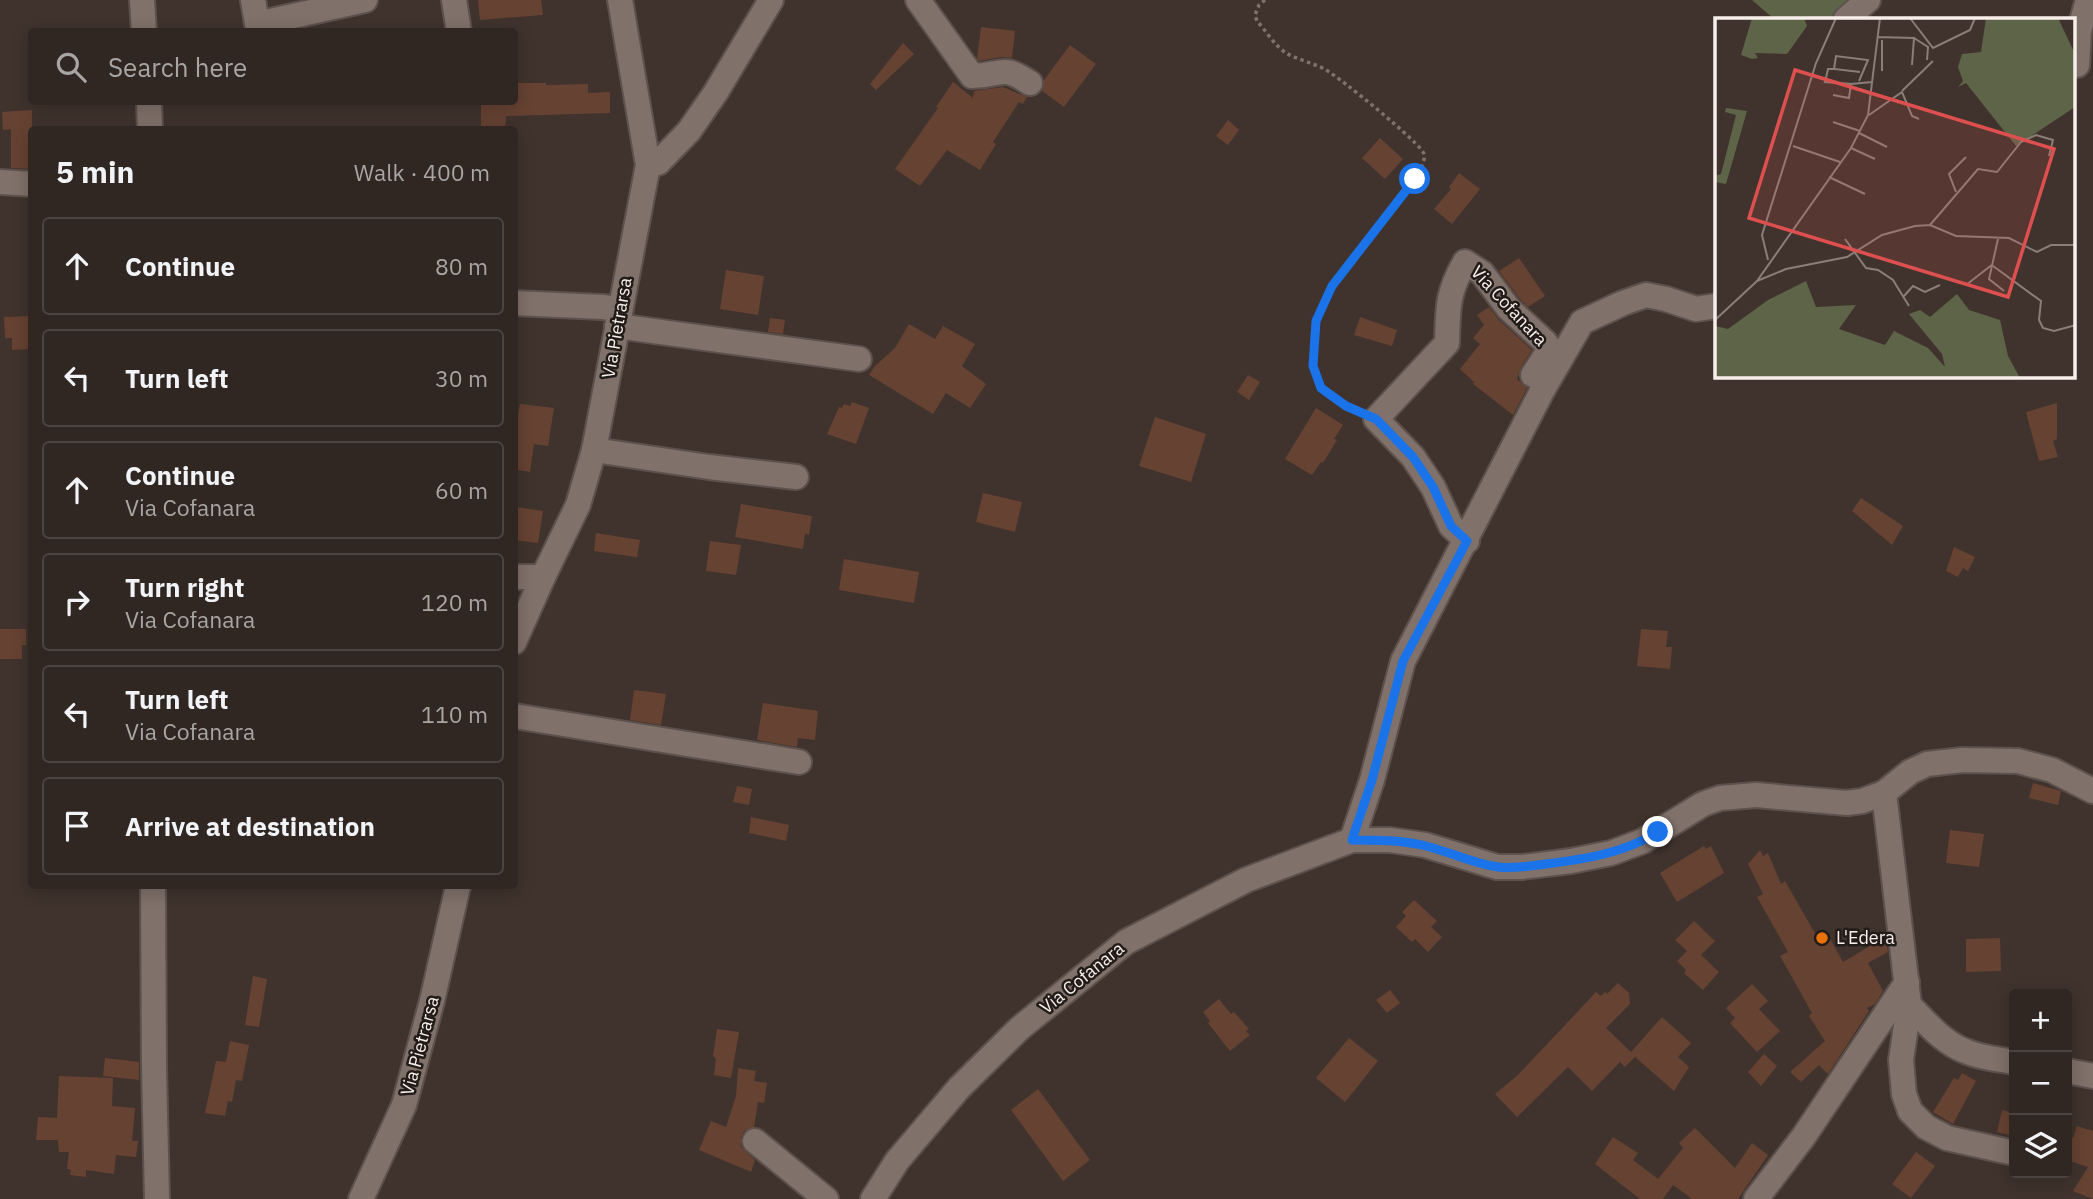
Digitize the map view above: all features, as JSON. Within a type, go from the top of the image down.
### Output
[{"type":"street","points":[[142,0],[144,28]]},
{"type":"street","points":[[253,0],[257,24],[365,0]]},
{"type":"street","points":[[454,0],[458,28]]},
{"type":"street","name":"Via Pietrarsa","points":[[518,633],[578,505],[594,450],[648,165],[620,0]]},
{"type":"street","points":[[648,165],[658,163],[689,131],[716,92],[771,0]]},
{"type":"street","points":[[918,0],[972,76],[1005,70],[1030,83]]},
{"type":"street","points":[[1847,18],[1868,0]]},
{"type":"street","points":[[2077,65],[2079,31],[2088,0]]},
{"type":"street","points":[[149,105],[150,126]]},
{"type":"street","points":[[0,182],[28,184]]},
{"type":"street","name":"Via Cofanara","points":[[1376,419],[1447,343],[1448,307],[1454,281],[1465,262],[1482,273],[1509,309],[1550,349],[1531,379],[1542,391]]},
{"type":"street","name":"Via Cofanara","points":[[1352,840],[1372,780],[1403,661],[1542,391],[1582,322],[1646,295],[1696,309],[1715,306]]},
{"type":"street","points":[[518,303],[602,307],[619,318],[859,359]]},
{"type":"street","points":[[1376,419],[1413,457],[1433,487],[1451,526],[1467,541]]},
{"type":"street","points":[[594,450],[796,477]]},
{"type":"street","points":[[518,577],[543,577]]},
{"type":"street","points":[[518,717],[799,762]]},
{"type":"street","name":"Via Cofanara","points":[[873,1199],[897,1161],[959,1088],[1020,1028],[1126,942],[1246,880],[1352,840],[1425,845],[1497,867],[1571,861],[1611,853],[1643,841],[1703,804],[1720,798],[1756,795],[1847,803],[1862,801],[1884,793],[1910,772],[1927,764],[1963,760],[2018,761],[2052,770],[2093,791]]},
{"type":"street","points":[[1884,793],[1908,993],[1901,1060],[1910,1111],[1926,1127],[1947,1138],[2009,1152]]},
{"type":"street","points":[[153,889],[157,1199]]},
{"type":"street","name":"Via Pietrarsa","points":[[361,1199],[404,1105],[432,1001],[457,889]]},
{"type":"street","points":[[1908,993],[1935,1033],[1949,1043],[1965,1052],[2009,1061]]},
{"type":"street","points":[[1756,1199],[1908,993]]},
{"type":"street","points":[[2072,1072],[2093,1076]]},
{"type":"street","points":[[755,1141],[826,1199]]},
{"type":"path","points":[[1265,0],[1259,5],[1255,15],[1257,21],[1284,52],[1324,69],[1345,82],[1417,142],[1424,152],[1424,159],[1415,179],[1332,286],[1316,321],[1313,366],[1321,388],[1346,406],[1376,419]]},
{"type":"green space","points":[[1752,0],[1855,0],[1838,18],[1773,18]]},
{"type":"building","points":[[478,0],[541,0],[543,15],[480,20]]},
{"type":"building","points":[[981,27],[1015,31],[1012,58],[979,61],[977,58]]},
{"type":"building","points":[[903,43],[914,54],[876,90],[870,84]]},
{"type":"building","points":[[1070,45],[1096,64],[1064,107],[1042,91],[1044,80]]},
{"type":"building","points":[[953,82],[973,98],[974,91],[1003,87],[1027,97],[1023,104],[1019,102],[993,142],[996,144],[980,170],[947,150],[920,186],[895,169]]},
{"type":"building","points":[[518,83],[588,84],[588,93],[610,92],[610,113],[506,116],[505,126],[481,126],[481,105],[518,105]]},
{"type":"building","points":[[32,110],[32,126],[28,126],[28,169],[11,168],[11,129],[3,130],[2,112]]},
{"type":"building","points":[[1228,120],[1239,130],[1228,145],[1216,136]]},
{"type":"building","points":[[1380,138],[1403,159],[1385,179],[1362,158]]},
{"type":"building","points":[[1459,173],[1480,189],[1452,224],[1434,209],[1451,189],[1449,187]]},
{"type":"building","points":[[1519,258],[1545,296],[1528,307],[1499,271]]},
{"type":"building","points":[[726,270],[764,276],[758,315],[720,309]]},
{"type":"building","points":[[1489,307],[1499,320],[1532,350],[1517,379],[1527,388],[1513,415],[1473,384],[1460,369],[1480,344],[1473,338],[1484,325],[1477,315]]},
{"type":"building","points":[[28,316],[28,349],[12,350],[12,338],[5,338],[4,317]]},
{"type":"building","points":[[1360,317],[1397,330],[1392,346],[1354,335]]},
{"type":"building","points":[[770,318],[785,320],[783,334],[768,332]]},
{"type":"building","points":[[909,324],[935,339],[943,326],[975,344],[962,366],[986,384],[970,408],[946,393],[933,414],[869,375],[895,348]]},
{"type":"building","points":[[1248,375],[1260,382],[1249,400],[1237,392]]},
{"type":"building","points":[[852,402],[869,408],[856,444],[827,434],[839,407],[842,408],[844,404],[850,406]]},
{"type":"building","points":[[2057,403],[2057,439],[2053,441],[2058,457],[2039,461],[2026,412]]},
{"type":"building","points":[[520,404],[554,408],[548,446],[534,444],[530,472],[518,470]]},
{"type":"building","points":[[1316,408],[1343,425],[1323,463],[1321,462],[1312,475],[1285,459]]},
{"type":"building","points":[[1155,417],[1206,434],[1191,482],[1139,466]]},
{"type":"building","points":[[983,493],[1022,502],[1015,532],[976,522]]},
{"type":"building","points":[[1861,498],[1903,526],[1892,545],[1852,511]]},
{"type":"building","points":[[741,504],[812,516],[809,535],[805,534],[803,549],[735,537]]},
{"type":"building","points":[[518,507],[543,511],[538,543],[518,540]]},
{"type":"building","points":[[596,533],[640,540],[637,557],[594,551]]},
{"type":"building","points":[[710,541],[741,545],[736,575],[706,571]]},
{"type":"building","points":[[1954,547],[1975,557],[1968,571],[1963,568],[1958,577],[1946,571]]},
{"type":"building","points":[[844,559],[919,572],[914,603],[839,590]]},
{"type":"building","points":[[0,629],[26,629],[26,645],[22,645],[22,659],[0,659]]},
{"type":"building","points":[[1641,629],[1668,631],[1666,647],[1672,647],[1670,669],[1637,666]]},
{"type":"building","points":[[634,690],[666,694],[661,725],[630,720]]},
{"type":"building","points":[[763,703],[818,711],[815,740],[798,738],[797,747],[757,740]]},
{"type":"building","points":[[2033,783],[2061,791],[2058,805],[2029,798]]},
{"type":"building","points":[[737,786],[752,789],[749,805],[733,802]]},
{"type":"building","points":[[751,817],[789,825],[786,841],[749,833]]},
{"type":"building","points":[[1950,830],[1984,834],[1979,867],[1946,863]]},
{"type":"building","points":[[1704,846],[1706,849],[1711,846],[1724,873],[1677,902],[1660,873]]},
{"type":"building","points":[[1760,850],[1763,856],[1768,853],[1781,884],[1785,881],[1820,942],[1829,937],[1843,962],[1883,938],[1887,945],[1888,952],[1868,963],[1883,991],[1875,1004],[1867,1008],[1869,1011],[1828,1074],[1819,1065],[1801,1082],[1790,1072],[1825,1041],[1809,1016],[1812,1013],[1780,956],[1788,952],[1757,897],[1763,894],[1748,864]]},
{"type":"building","points":[[1414,900],[1437,921],[1431,927],[1442,937],[1428,952],[1415,939],[1412,942],[1396,927],[1406,916],[1402,912]]},
{"type":"building","points":[[1694,921],[1715,941],[1701,955],[1719,972],[1703,990],[1684,973],[1686,970],[1677,961],[1687,951],[1675,940]]},
{"type":"building","points":[[2000,938],[2001,971],[1966,972],[1966,939]]},
{"type":"building","points":[[253,976],[267,979],[259,1027],[245,1025]]},
{"type":"building","points":[[1618,983],[1629,993],[1630,1004],[1606,1028],[1631,1052],[1662,1017],[1691,1043],[1678,1057],[1689,1067],[1674,1091],[1635,1057],[1625,1067],[1620,1062],[1592,1091],[1568,1067],[1517,1117],[1495,1094],[1518,1075],[1596,992],[1601,996],[1605,992],[1607,994]]},
{"type":"building","points":[[1752,984],[1768,1001],[1759,1009],[1780,1031],[1757,1052],[1730,1023],[1735,1018],[1726,1008]]},
{"type":"building","points":[[1390,990],[1400,1003],[1387,1013],[1376,1000]]},
{"type":"building","points":[[1219,999],[1231,1014],[1234,1012],[1249,1029],[1246,1031],[1250,1035],[1230,1051],[1208,1023],[1210,1021],[1203,1012]]},
{"type":"building","points":[[717,1029],[739,1032],[731,1078],[714,1075],[716,1059],[713,1056]]},
{"type":"building","points":[[1349,1038],[1378,1061],[1345,1102],[1316,1078]]},
{"type":"building","points":[[230,1041],[249,1045],[242,1081],[236,1080],[232,1102],[228,1101],[225,1116],[205,1113],[216,1061],[226,1062]]},
{"type":"building","points":[[1764,1054],[1777,1066],[1761,1086],[1748,1072]]},
{"type":"building","points":[[105,1058],[139,1062],[139,1080],[103,1076]]},
{"type":"building","points":[[738,1068],[756,1071],[754,1081],[767,1083],[764,1103],[758,1102],[754,1127],[744,1131],[741,1138],[741,1147],[755,1160],[751,1172],[699,1150],[711,1121],[726,1127],[736,1096]]},
{"type":"building","points":[[1962,1073],[1976,1081],[1953,1124],[1933,1112],[1954,1078],[1958,1080]]},
{"type":"building","points":[[59,1076],[113,1078],[112,1106],[135,1108],[132,1141],[138,1141],[136,1157],[116,1155],[114,1174],[86,1170],[86,1177],[70,1175],[71,1170],[67,1169],[69,1152],[59,1152],[58,1140],[36,1140],[38,1117],[57,1118]]},
{"type":"building","points":[[1038,1089],[1090,1160],[1063,1181],[1011,1110]]},
{"type":"building","points":[[2002,1110],[2009,1112],[2009,1135],[1997,1132]]},
{"type":"building","points":[[2077,1126],[2093,1131],[2093,1199],[2073,1191],[2088,1167],[2072,1162],[2073,1138]]},
{"type":"building","points":[[1695,1128],[1735,1168],[1752,1143],[1768,1155],[1738,1199],[1692,1199],[1673,1185],[1663,1199],[1640,1199],[1595,1164],[1613,1137],[1638,1153],[1633,1160],[1658,1179],[1683,1148],[1679,1143]]},
{"type":"building","points":[[1916,1152],[1935,1166],[1911,1198],[1892,1184]]},
{"type":"place","name":"L'Edera","points":[[1822,938]]},
{"type":"route","points":[[1415,179],[1332,286],[1316,321],[1313,366],[1321,388],[1346,406],[1376,419],[1413,457],[1433,487],[1451,526],[1467,541],[1403,661],[1372,780],[1352,840],[1390,840],[1425,845],[1497,867],[1522,867],[1611,853],[1658,832]]}]
